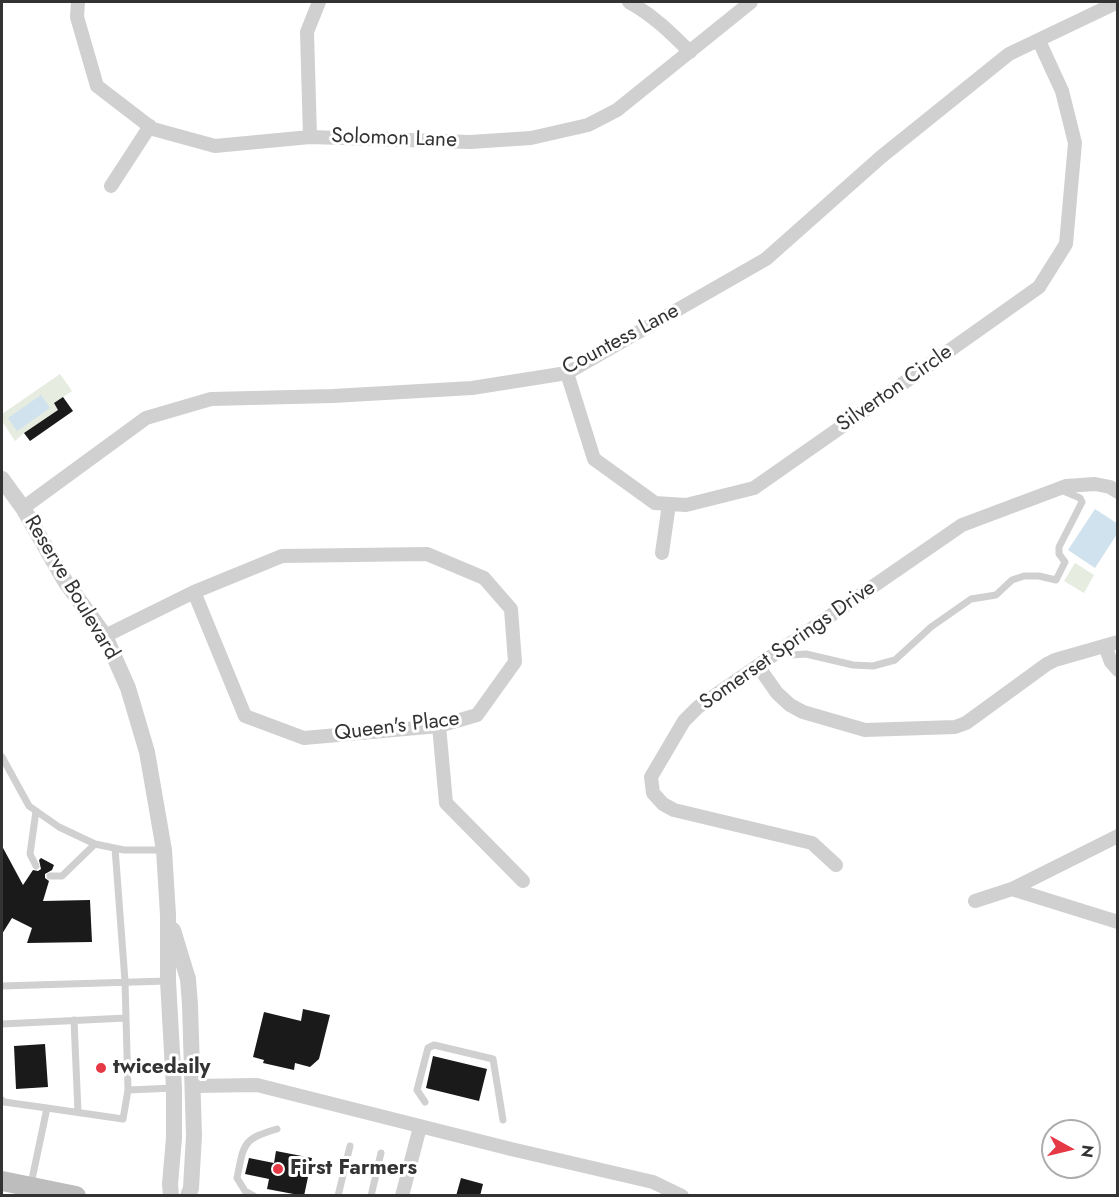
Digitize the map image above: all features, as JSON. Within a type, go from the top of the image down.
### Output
[{"type":"main road","points":[[2,1181],[76,1196]]},
{"type":"street","name":"Solomon Lane","points":[[78,2],[78,17],[97,86],[153,129],[215,146],[310,137],[470,142],[531,138],[588,124],[617,110],[751,2]]},
{"type":"street","points":[[310,137],[307,32],[319,2]]},
{"type":"street","points":[[629,2],[647,12],[690,52]]},
{"type":"street","name":"Countess Lane","points":[[23,508],[146,418],[211,399],[333,396],[472,387],[567,373],[766,259],[881,157],[1009,54],[1118,2]]},
{"type":"street","name":"Silverton Circle","points":[[567,373],[594,459],[655,503],[686,505],[754,488],[1040,287],[1066,244],[1075,143],[1062,90],[1039,40]]},
{"type":"street","points":[[111,186],[150,126]]},
{"type":"street","name":"Reserve Boulevard","points":[[2,479],[23,508],[65,581],[105,636],[128,688],[147,752],[164,850],[168,915],[168,981],[174,1088],[171,1196]]},
{"type":"street","name":"Somerset Springs Drive","points":[[836,864],[812,843],[674,810],[663,804],[653,793],[651,777],[684,721],[698,707],[962,525],[1074,485],[1095,484],[1110,487],[1118,492]]},
{"type":"street","points":[[662,553],[669,504]]},
{"type":"street","name":"Queen's Place","points":[[105,636],[194,592],[282,556],[427,554],[484,578],[511,609],[515,662],[477,715],[439,726],[304,738],[245,716],[194,592]]},
{"type":"street","points":[[758,666],[777,693],[790,705],[803,712],[865,730],[955,727],[966,723],[1047,664],[1111,644],[1110,662],[1118,670]]},
{"type":"street","points":[[439,726],[446,803],[523,881]]},
{"type":"street","points":[[975,901],[1012,889],[1118,836]]},
{"type":"street","points":[[1012,889],[1118,922]]},
{"type":"street","name":"Reserve Boulevard","points":[[168,915],[188,979],[194,1086],[194,1135],[191,1188],[188,1196]]},
{"type":"street","points":[[174,1088],[257,1085],[420,1127],[653,1182],[682,1196]]},
{"type":"street","points":[[402,1196],[420,1127]]},
{"type":"lane","points":[[784,648],[791,655],[806,654],[853,665],[873,666],[895,660],[931,627],[971,599],[996,595],[1012,580],[1024,576],[1056,579],[1065,562],[1059,554],[1059,547],[1082,502],[1080,498],[1059,489]]},
{"type":"lane","points":[[2,757],[29,806],[59,827],[95,844],[124,850],[164,850]]},
{"type":"lane","points":[[36,811],[30,854],[36,866]]},
{"type":"lane","points":[[50,876],[62,876],[95,844]]},
{"type":"lane","points":[[2,1100],[123,1119],[128,1090],[126,981],[115,848]]},
{"type":"lane","points":[[2,986],[168,981]]},
{"type":"lane","points":[[2,1024],[126,1018]]},
{"type":"lane","points":[[74,1020],[78,1112]]},
{"type":"lane","points":[[425,1102],[417,1090],[428,1048],[434,1045],[493,1059],[503,1120]]},
{"type":"lane","points":[[128,1090],[174,1088]]},
{"type":"lane","points":[[31,1186],[47,1108]]},
{"type":"lane","points":[[254,1196],[245,1191],[237,1178],[243,1146],[256,1134],[277,1129]]},
{"type":"lane","points":[[338,1196],[350,1146]]},
{"type":"lane","points":[[371,1196],[381,1153]]},
{"type":"shaded area","points":[[60,374],[72,391],[63,397],[73,411],[30,441],[24,433],[15,441],[2,421],[2,414]]},
{"type":"shaded area","points":[[1075,563],[1094,575],[1084,593],[1064,581]]},
{"type":"water","points":[[41,395],[50,408],[17,431],[8,418]]},
{"type":"water","points":[[1095,509],[1118,524],[1117,534],[1095,568],[1068,550]]},
{"type":"building","points":[[63,397],[73,411],[30,441],[24,433],[58,410],[54,403]]},
{"type":"building","points":[[2,846],[23,885],[33,870],[41,869],[39,860],[41,858],[54,865],[52,870],[45,874],[45,878],[49,881],[43,901],[90,900],[92,942],[27,943],[32,928],[12,918],[2,934]]},
{"type":"building","points":[[303,1009],[330,1015],[319,1059],[310,1067],[295,1063],[294,1070],[263,1063],[264,1060],[253,1057],[264,1012],[301,1021]]},
{"type":"building","points":[[45,1044],[48,1087],[16,1089],[14,1046]]},
{"type":"building","points":[[433,1056],[487,1069],[479,1101],[426,1088]]},
{"type":"building","name":"First Farmers","points":[[276,1151],[312,1158],[304,1196],[267,1189],[269,1179],[245,1174],[249,1158],[274,1163]]},
{"type":"building","points":[[461,1178],[483,1184],[480,1196],[456,1196]]},
{"type":"place","name":"twicedaily","points":[[101,1068]]},
{"type":"place","name":"First Farmers","points":[[278,1169]]}]
